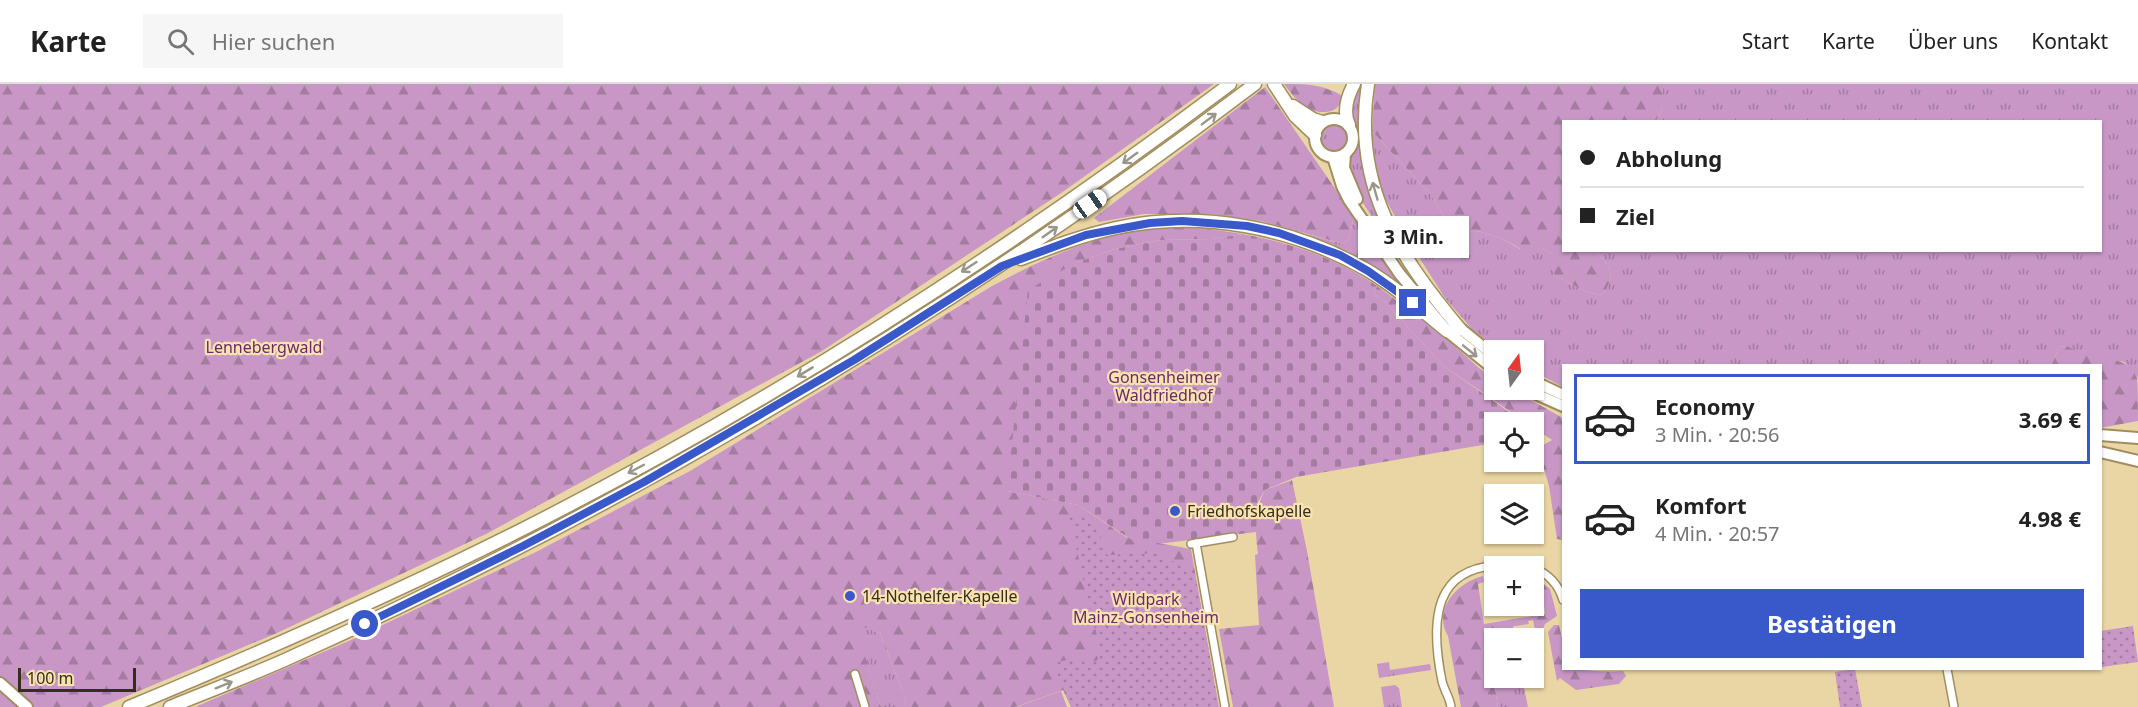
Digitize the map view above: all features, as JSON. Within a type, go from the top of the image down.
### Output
[{"type":"highway","points":[[129,707],[276,646],[399,590],[514,533],[667,452],[850,345],[1073,199],[1230,84]]},
{"type":"highway","points":[[170,707],[284,661],[405,605],[644,482],[854,360],[1002,266],[1143,167],[1255,84]]},
{"type":"highway","points":[[1349,125],[1346,119],[1346,105],[1354,84]]},
{"type":"highway","points":[[1368,84],[1365,108],[1367,153],[1377,198],[1385,219],[1415,272],[1454,330]]},
{"type":"highway","points":[[1275,86],[1301,112],[1322,122]]},
{"type":"highway","points":[[1275,86],[1295,116],[1315,135]]},
{"type":"highway","points":[[1002,266],[1086,235],[1118,228],[1182,221],[1247,226],[1279,233],[1340,255],[1395,288],[1454,330]]},
{"type":"main road","points":[[1327,119],[1339,119],[1349,125],[1353,137],[1350,149],[1345,154],[1333,157],[1321,152],[1317,147],[1315,135],[1322,122],[1327,119]]},
{"type":"main road","points":[[1345,154],[1344,168],[1362,209],[1418,287],[1454,330],[1484,350]]},
{"type":"main road","points":[[1333,157],[1342,186],[1363,222],[1399,273],[1484,359]]},
{"type":"main road","points":[[1544,386],[1562,395]]},
{"type":"main road","points":[[1544,398],[1562,406]]},
{"type":"main road","points":[[2102,435],[2133,437]]},
{"type":"main road","points":[[2102,452],[2135,460]]},
{"type":"main road","points":[[0,684],[27,707]]},
{"type":"street","points":[[1225,707],[1193,544],[1233,537]]},
{"type":"street","points":[[1451,707],[1442,683],[1435,623],[1442,597],[1449,586],[1462,575],[1484,568]]},
{"type":"street","points":[[1544,575],[1551,579],[1562,596]]},
{"type":"street","points":[[1947,670],[1954,707]]},
{"type":"street","points":[[855,674],[865,707]]},
{"type":"green space","name":"Lennebergwald","points":[[0,84],[1214,84],[1064,191],[822,351],[488,533],[277,633],[101,707],[0,707]]},
{"type":"green space","points":[[1284,84],[1327,89],[1341,95],[1340,102],[1338,107],[1328,112],[1315,111],[1301,104]]},
{"type":"green space","points":[[1359,84],[1363,84],[1382,225],[1379,228],[1356,192],[1349,172],[1350,158],[1356,148],[1358,138],[1350,111]]},
{"type":"green space","points":[[1375,84],[1663,84],[1663,107],[1656,120],[1562,120],[1562,252],[1598,252],[1610,271],[1609,283],[1600,295],[1584,291],[1553,274],[1553,254],[1543,249],[1521,249],[1501,238],[1459,228],[1447,221],[1431,195],[1372,131]]},
{"type":"green space","points":[[1663,84],[2138,84],[2138,378],[2124,362],[2077,352],[2067,346],[2059,347],[2052,364],[1562,364],[1562,386],[1544,377],[1544,340],[1486,340],[1472,329],[1445,298],[1408,240],[1382,193],[1376,173],[1372,131],[1431,195],[1447,221],[1459,228],[1501,238],[1520,249],[1543,249],[1553,254],[1553,274],[1584,291],[1600,295],[1607,287],[1610,271],[1598,252],[2102,252],[2102,120],[1656,120],[1663,107]]},
{"type":"green space","points":[[1265,87],[1354,216],[1349,239],[1344,244],[1261,221],[1212,214],[1144,214],[1099,222],[1094,218]]},
{"type":"green space","points":[[1334,125],[1343,129],[1347,138],[1343,147],[1334,151],[1325,147],[1321,138],[1325,129]]},
{"type":"green space","points":[[1354,216],[1403,283],[1402,285],[1349,252],[1306,234],[1344,244],[1349,239]]},
{"type":"green space","points":[[1189,226],[1243,234],[1212,239],[1160,240],[1115,249],[1075,263],[1007,491],[1078,505],[1126,537],[1191,549],[1214,680],[1197,691],[1071,707],[1063,690],[1015,707],[905,707],[906,700],[880,633],[855,624],[881,707],[195,707],[351,640],[534,553],[690,471],[992,286],[1027,268],[1081,245],[1119,234],[1151,228]]},
{"type":"green space","name":"Gonsenheimer Waldfriedhof","points":[[1243,234],[1279,242],[1313,253],[1362,276],[1377,286],[1374,294],[1383,300],[1445,367],[1484,394],[1484,400],[1492,400],[1509,412],[1484,412],[1484,445],[1296,477],[1265,490],[1258,502],[1256,532],[1141,546],[1078,505],[1007,491],[1028,290],[1075,263],[1115,249],[1160,240],[1212,239]]},
{"type":"green space","points":[[1377,286],[1439,332],[1484,371],[1484,394],[1445,367],[1383,300],[1374,294]]},
{"type":"green space","points":[[2067,346],[2116,360],[2132,370],[2137,378],[2138,421],[2102,428],[2102,364],[2052,364],[2059,347]]},
{"type":"green space","points":[[1493,400],[1531,400],[1562,417],[1562,540],[1557,539],[1544,469],[1544,445],[1552,440],[1544,435],[1544,412],[1511,412]]},
{"type":"green space","points":[[1292,480],[1307,551],[1334,707],[1233,707],[1219,629],[1259,625],[1255,555],[1258,554],[1257,513],[1265,490]]},
{"type":"green space","name":"Wildpark Mainz-Gonsenheim","points":[[1069,514],[1086,518],[1096,526],[1107,555],[1159,553],[1195,574],[1219,707],[1071,707],[1053,663],[1067,660],[1096,661],[1102,654]]},
{"type":"green space","points":[[1483,576],[1484,582],[1478,584],[1484,624],[1544,616],[1544,584],[1550,589],[1557,616],[1545,624],[1543,628],[1535,628],[1533,620],[1528,621],[1529,624],[1484,628],[1484,688],[1495,688],[1498,707],[1461,707],[1448,636],[1444,626],[1443,616],[1450,598],[1465,584]]},
{"type":"green space","points":[[854,623],[880,633],[906,700],[905,707],[881,707]]},
{"type":"green space","points":[[1554,625],[1559,625],[1562,638],[1562,670],[1623,671],[1626,676],[1619,684],[1576,690],[1560,678],[1557,681],[1548,632]]},
{"type":"green space","points":[[2133,626],[2138,662],[2102,667],[2102,631]]},
{"type":"green space","points":[[1389,662],[1390,670],[1430,664],[1431,670],[1379,678],[1377,664]]},
{"type":"green space","points":[[1855,670],[1862,707],[1840,707],[1835,672]]},
{"type":"green space","points":[[1395,685],[1399,688],[1402,707],[1384,707],[1381,687]]},
{"type":"green space","points":[[1495,688],[1524,688],[1528,707],[1498,707]]},
{"type":"green space","points":[[1061,691],[1067,707],[1016,707]]},
{"type":"place","name":"Friedhofskapelle","points":[[1175,511]]},
{"type":"place","name":"14-Nothelfer-Kapelle","points":[[850,596]]},
{"type":"route","points":[[365,624],[523,546],[644,482],[854,360],[1002,266],[1086,235],[1150,223],[1182,221],[1247,226],[1279,233],[1340,255],[1395,288],[1413,303]]}]
